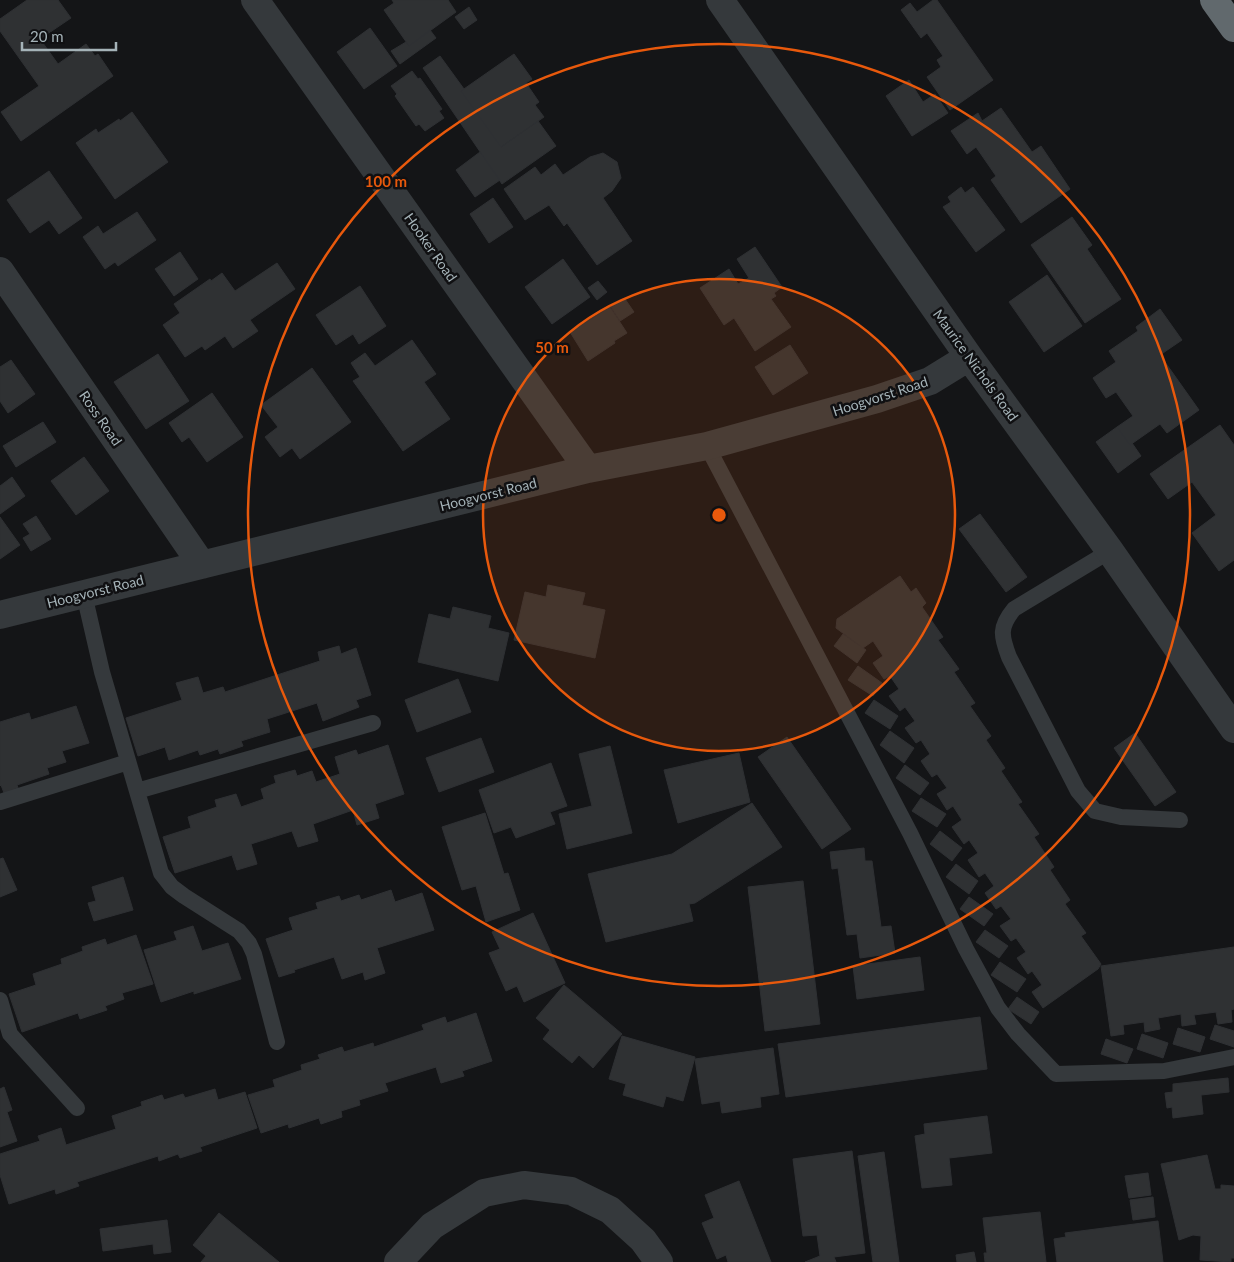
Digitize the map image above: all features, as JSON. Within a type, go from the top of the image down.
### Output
[{"type":"highway","points":[[1214,0],[1234,28]]},
{"type":"street","name":"Hooker Road","points":[[255,0],[588,469]]},
{"type":"street","name":"Maurice Nichols Road","points":[[720,0],[969,357],[1110,551],[1234,728]]},
{"type":"street","name":"Ross Road","points":[[0,271],[202,565]]},
{"type":"street","name":"Hoogvorst Road","points":[[0,615],[588,469],[707,446],[886,396],[930,381],[969,357]]},
{"type":"street","points":[[398,1262],[432,1226],[484,1193],[524,1185],[571,1191],[610,1210],[643,1240],[658,1262]]},
{"type":"lane","points":[[707,446],[910,833],[966,949],[998,1008],[1018,1034],[1056,1074],[1164,1071],[1234,1057]]},
{"type":"lane","points":[[1110,551],[1014,609],[1005,621],[1002,638],[1009,657],[1078,792],[1095,811],[1121,817],[1180,820]]},
{"type":"lane","points":[[84,594],[102,672],[161,873],[172,887],[239,931],[249,942],[254,954],[277,1042]]},
{"type":"lane","points":[[137,791],[373,723]]},
{"type":"lane","points":[[0,802],[128,762]]},
{"type":"lane","points":[[0,1000],[10,1034],[77,1108]]},
{"type":"building","points":[[27,0],[58,0],[71,18],[40,39],[58,64],[86,44],[95,56],[98,54],[113,76],[21,141],[1,112],[39,86],[0,31],[0,19]]},
{"type":"building","points":[[392,0],[448,0],[456,12],[409,46],[384,10],[394,3]]},
{"type":"building","points":[[933,0],[937,0],[993,80],[950,110],[927,77],[941,67],[937,60],[943,56],[927,33],[921,38],[901,10],[910,3],[917,12]]},
{"type":"building","points":[[469,7],[477,20],[464,29],[455,17]]},
{"type":"building","points":[[370,28],[397,66],[364,89],[337,52]]},
{"type":"building","points":[[430,30],[436,38],[400,64],[391,51],[406,42],[409,46]]},
{"type":"building","points":[[514,54],[532,79],[526,83],[539,102],[535,105],[544,117],[501,147],[461,91]]},
{"type":"building","points":[[440,56],[464,89],[461,91],[501,147],[538,121],[556,146],[502,184],[423,68]]},
{"type":"building","points":[[412,71],[418,79],[420,78],[442,109],[439,111],[444,118],[425,131],[419,124],[416,126],[395,96],[397,94],[391,86]]},
{"type":"building","points":[[909,80],[923,102],[935,94],[948,113],[912,136],[886,96]]},
{"type":"building","points":[[1001,108],[1032,152],[1041,146],[1070,189],[1021,223],[991,180],[996,176],[976,147],[967,154],[951,131],[978,113],[982,121]]},
{"type":"building","points":[[132,112],[168,162],[115,199],[76,143],[96,129],[98,133]]},
{"type":"building","points":[[480,152],[500,180],[475,197],[456,170]]},
{"type":"building","points":[[603,153],[617,162],[621,178],[612,191],[603,198],[632,241],[597,265],[567,223],[564,226],[549,205],[525,220],[504,189],[535,167],[541,175],[555,164],[563,175],[590,157]]},
{"type":"building","points":[[49,171],[82,218],[59,234],[49,220],[30,233],[7,200]]},
{"type":"building","points":[[961,187],[965,193],[973,187],[1005,230],[976,252],[943,207],[951,202],[948,197]]},
{"type":"building","points":[[493,198],[513,227],[489,243],[470,214]]},
{"type":"building","points":[[137,212],[156,240],[118,266],[115,262],[105,269],[83,237],[98,226],[103,234]]},
{"type":"building","points":[[1072,217],[1092,245],[1087,249],[1121,299],[1085,323],[1031,245]]},
{"type":"building","points":[[755,247],[782,287],[774,293],[776,296],[771,299],[791,327],[755,351],[734,318],[724,325],[700,288],[729,269],[738,284],[749,278],[737,259]]},
{"type":"building","points":[[180,252],[198,279],[174,296],[155,269]]},
{"type":"building","points":[[563,259],[590,297],[552,324],[525,287]]},
{"type":"building","points":[[277,263],[295,289],[250,320],[258,331],[233,348],[225,336],[205,350],[202,346],[185,357],[163,325],[180,313],[174,304],[222,273],[235,291]]},
{"type":"building","points":[[1047,275],[1082,326],[1044,352],[1009,302]]},
{"type":"building","points":[[598,281],[607,292],[597,300],[588,288]]},
{"type":"building","points":[[360,286],[386,326],[359,344],[353,334],[336,345],[316,315]]},
{"type":"building","points":[[625,299],[634,312],[620,321],[611,307]]},
{"type":"building","points":[[610,307],[627,333],[588,361],[570,332]]},
{"type":"building","points":[[1160,309],[1182,340],[1160,355],[1199,410],[1167,433],[1160,424],[1130,445],[1117,427],[1133,416],[1116,392],[1106,398],[1093,378],[1116,362],[1109,351],[1138,331],[1136,327]]},
{"type":"building","points":[[412,340],[436,374],[424,382],[450,419],[403,451],[353,381],[360,377],[351,363],[365,353],[375,366]]},
{"type":"building","points":[[790,345],[808,373],[773,395],[755,367]]},
{"type":"building","points":[[158,354],[189,401],[146,429],[114,382]]},
{"type":"building","points":[[11,360],[35,394],[8,413],[0,401],[0,367]]},
{"type":"building","points":[[312,368],[351,422],[300,459],[292,448],[280,457],[265,437],[278,427],[261,405]]},
{"type":"building","points":[[212,393],[243,437],[207,462],[189,437],[182,442],[169,423]]},
{"type":"building","points":[[43,422],[56,442],[16,467],[3,446]]},
{"type":"building","points":[[1220,425],[1234,445],[1234,560],[1219,571],[1192,533],[1216,515],[1192,482],[1168,499],[1150,474]]},
{"type":"building","points":[[1117,427],[1141,456],[1118,473],[1096,442]]},
{"type":"building","points":[[84,457],[109,491],[76,515],[51,481]]},
{"type":"building","points":[[12,477],[25,496],[0,514],[0,486]]},
{"type":"building","points":[[980,514],[1027,577],[1006,592],[959,529]]},
{"type":"building","points":[[36,516],[51,539],[31,551],[23,538],[30,534],[23,524]]},
{"type":"building","points":[[0,517],[20,545],[0,559]]},
{"type":"building","points":[[900,576],[911,592],[916,588],[926,603],[922,607],[943,637],[938,640],[959,669],[954,672],[975,703],[970,706],[991,736],[986,740],[1005,768],[1001,771],[1022,802],[1018,804],[1039,834],[1034,837],[1054,867],[1050,870],[1070,900],[1065,904],[1086,933],[1081,936],[1101,964],[1098,969],[1043,1008],[1032,992],[1042,985],[1032,971],[1028,974],[1017,958],[1026,952],[1016,938],[1011,941],[1000,926],[1011,919],[1001,906],[996,909],[985,893],[994,886],[985,873],[979,877],[968,860],[978,853],[969,840],[964,844],[952,827],[962,820],[953,806],[947,810],[937,794],[947,788],[937,774],[932,777],[921,761],[930,754],[921,740],[916,743],[905,728],[915,721],[905,707],[900,711],[889,696],[899,689],[890,676],[884,679],[873,663],[883,656],[873,641],[863,648],[836,628],[837,619]]},
{"type":"building","points":[[548,585],[585,593],[582,605],[605,610],[595,658],[514,640],[525,592],[546,597]]},
{"type":"building","points":[[453,607],[491,616],[488,628],[509,633],[498,681],[418,662],[429,614],[450,619]]},
{"type":"building","points":[[843,634],[866,650],[857,663],[834,646]]},
{"type":"building","points":[[339,646],[341,654],[356,648],[371,695],[356,700],[359,707],[323,721],[317,703],[267,719],[270,732],[241,741],[243,746],[220,754],[218,749],[200,755],[198,750],[169,760],[165,747],[138,756],[126,718],[182,700],[176,683],[198,677],[203,693],[223,687],[225,692],[320,661],[318,652]]},
{"type":"building","points":[[858,666],[882,683],[873,696],[848,680]]},
{"type":"building","points":[[458,679],[471,712],[417,732],[405,700]]},
{"type":"building","points":[[874,700],[898,716],[890,729],[865,713]]},
{"type":"building","points":[[76,706],[89,743],[62,751],[66,762],[47,768],[49,774],[17,785],[18,788],[4,793],[0,786],[0,722],[29,713],[31,720]]},
{"type":"building","points":[[890,731],[914,748],[904,763],[880,745]]},
{"type":"building","points":[[1135,733],[1176,792],[1155,806],[1114,748]]},
{"type":"building","points":[[787,737],[851,829],[822,849],[758,757]]},
{"type":"building","points":[[481,738],[494,772],[439,792],[426,758]]},
{"type":"building","points":[[388,745],[404,794],[375,804],[379,818],[357,825],[353,810],[313,824],[318,841],[298,847],[292,831],[251,844],[257,864],[237,870],[232,855],[175,873],[163,837],[191,828],[188,817],[217,807],[215,800],[236,794],[241,807],[264,799],[261,789],[276,783],[274,776],[295,770],[297,776],[312,771],[316,782],[340,774],[335,757],[356,750],[358,755]]},
{"type":"building","points":[[610,746],[632,833],[567,849],[559,814],[592,806],[579,754]]},
{"type":"building","points":[[739,753],[750,802],[678,823],[664,770]]},
{"type":"building","points":[[551,763],[567,806],[550,812],[555,824],[516,838],[511,827],[494,833],[479,790]]},
{"type":"building","points":[[905,765],[929,783],[920,795],[896,778]]},
{"type":"building","points":[[921,798],[946,814],[937,827],[912,811]]},
{"type":"building","points":[[752,803],[782,847],[695,903],[689,904],[693,921],[606,942],[588,874],[672,854]]},
{"type":"building","points":[[485,813],[504,874],[508,873],[520,910],[486,922],[476,886],[462,890],[442,827]]},
{"type":"building","points":[[940,831],[962,848],[952,861],[930,844]]},
{"type":"building","points":[[864,848],[865,861],[872,861],[881,927],[891,926],[895,953],[860,958],[857,934],[847,935],[838,868],[832,869],[830,852]]},
{"type":"building","points":[[3,858],[17,890],[0,897],[0,859]]},
{"type":"building","points":[[956,864],[978,881],[969,894],[946,877]]},
{"type":"building","points":[[123,877],[133,910],[94,921],[88,903],[96,901],[92,887]]},
{"type":"building","points":[[803,881],[820,1024],[765,1031],[748,887]]},
{"type":"building","points":[[391,890],[395,902],[422,893],[434,930],[377,948],[385,973],[365,980],[363,972],[342,979],[334,957],[279,977],[266,939],[293,930],[289,918],[318,909],[316,903],[339,896],[341,901],[359,895],[361,900]]},
{"type":"building","points":[[969,897],[993,914],[984,926],[960,909]]},
{"type":"building","points":[[533,913],[565,983],[524,1002],[517,986],[506,991],[489,953],[500,949],[492,932]]},
{"type":"building","points":[[193,926],[202,951],[228,943],[241,979],[161,1002],[144,950],[177,940],[174,932]]},
{"type":"building","points":[[985,930],[1008,946],[999,958],[976,942]]},
{"type":"building","points":[[136,935],[153,984],[122,993],[124,999],[105,1006],[107,1010],[80,1019],[78,1013],[22,1032],[9,994],[36,985],[33,974],[62,964],[61,959],[83,951],[82,947],[105,939],[107,945]]},
{"type":"building","points":[[1234,947],[1234,1009],[1231,1010],[1232,1022],[1218,1024],[1216,1012],[1194,1015],[1196,1024],[1182,1026],[1181,1014],[1158,1018],[1160,1029],[1145,1032],[1144,1022],[1123,1025],[1124,1034],[1111,1036],[1101,966]]},
{"type":"building","points":[[920,957],[924,990],[857,999],[853,966]]},
{"type":"building","points":[[1000,962],[1026,979],[1017,992],[991,975]]},
{"type":"building","points":[[564,985],[622,1034],[593,1068],[579,1055],[572,1063],[543,1039],[550,1030],[536,1018]]},
{"type":"building","points":[[1017,997],[1039,1012],[1031,1024],[1008,1009]]},
{"type":"building","points":[[476,1013],[492,1061],[462,1071],[464,1076],[441,1083],[436,1067],[385,1083],[388,1091],[359,1100],[360,1105],[341,1111],[342,1117],[321,1124],[319,1118],[289,1128],[288,1124],[261,1133],[248,1095],[275,1087],[273,1080],[302,1070],[301,1065],[320,1059],[318,1055],[342,1047],[344,1052],[373,1043],[374,1047],[424,1030],[422,1025],[445,1017],[447,1023]]},
{"type":"building","points":[[980,1017],[987,1069],[786,1097],[778,1044]]},
{"type":"building","points":[[1215,1025],[1234,1031],[1234,1047],[1210,1039]]},
{"type":"building","points":[[1178,1028],[1205,1037],[1200,1052],[1173,1044]]},
{"type":"building","points":[[1142,1034],[1168,1043],[1163,1058],[1137,1049]]},
{"type":"building","points":[[622,1036],[695,1057],[683,1101],[666,1096],[663,1107],[623,1095],[626,1084],[609,1079]]},
{"type":"building","points":[[1106,1039],[1133,1049],[1127,1063],[1101,1054]]},
{"type":"building","points":[[773,1048],[779,1094],[760,1097],[761,1107],[722,1113],[720,1101],[702,1104],[695,1059]]},
{"type":"building","points":[[1228,1078],[1229,1092],[1201,1095],[1203,1114],[1173,1118],[1172,1107],[1167,1108],[1165,1093],[1173,1092],[1173,1084]]},
{"type":"building","points":[[4,1087],[12,1110],[7,1112],[17,1141],[0,1147],[0,1089]]},
{"type":"building","points":[[215,1089],[218,1100],[245,1092],[257,1128],[200,1147],[202,1151],[180,1158],[178,1154],[159,1161],[158,1156],[77,1182],[79,1186],[56,1194],[55,1189],[9,1204],[0,1175],[0,1154],[40,1141],[38,1136],[61,1128],[66,1145],[116,1129],[112,1116],[142,1106],[141,1102],[162,1095],[164,1100],[183,1094],[185,1098]]},
{"type":"building","points":[[987,1116],[992,1153],[949,1158],[952,1185],[922,1188],[915,1136],[925,1134],[924,1124]]},
{"type":"building","points":[[852,1151],[865,1253],[834,1257],[836,1262],[805,1262],[820,1256],[817,1235],[803,1236],[793,1159]]},
{"type":"building","points":[[884,1152],[899,1262],[873,1262],[858,1156]]},
{"type":"building","points":[[1207,1155],[1215,1189],[1221,1189],[1221,1185],[1234,1186],[1234,1258],[1231,1258],[1231,1262],[1200,1260],[1201,1236],[1193,1235],[1179,1240],[1161,1164]]},
{"type":"building","points":[[1148,1173],[1151,1195],[1129,1198],[1125,1176]]},
{"type":"building","points":[[739,1181],[771,1262],[728,1262],[726,1255],[717,1259],[702,1223],[714,1218],[705,1195]]},
{"type":"building","points":[[1153,1197],[1155,1217],[1133,1220],[1130,1200]]},
{"type":"building","points":[[1040,1212],[1046,1262],[985,1262],[984,1253],[987,1253],[983,1218]]},
{"type":"building","points":[[219,1213],[279,1262],[201,1262],[206,1256],[193,1245]]},
{"type":"building","points":[[167,1220],[171,1252],[154,1254],[153,1244],[103,1251],[100,1229]]},
{"type":"building","points":[[1158,1221],[1163,1262],[1057,1262],[1054,1239],[1066,1237],[1065,1233]]},
{"type":"building","points":[[974,1252],[976,1262],[957,1262],[956,1255]]}]
